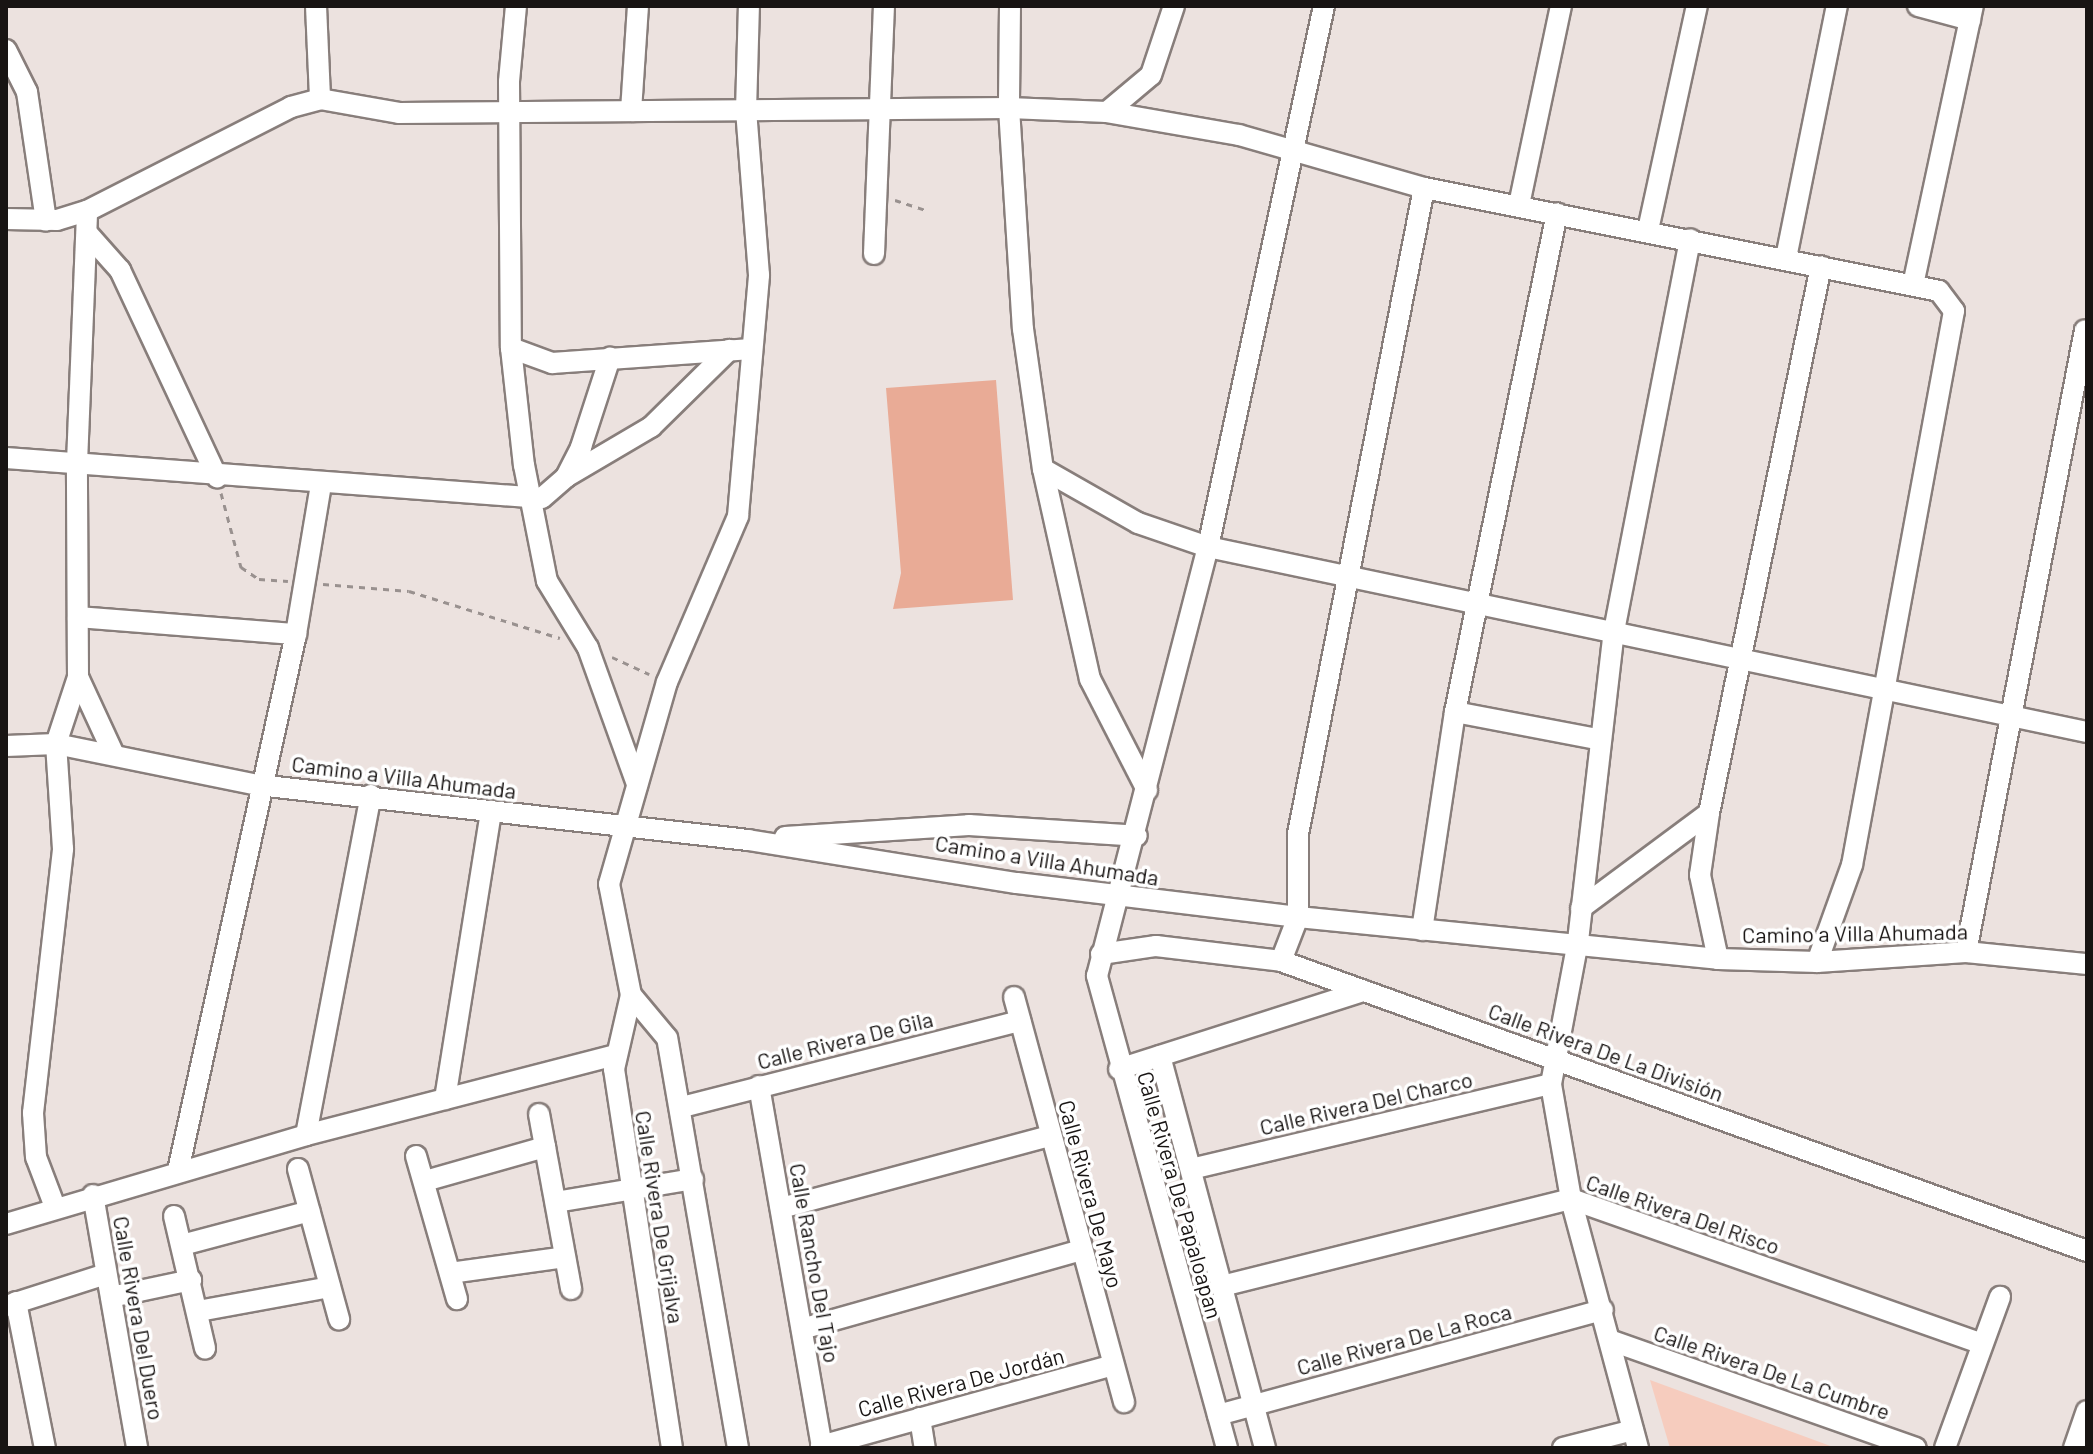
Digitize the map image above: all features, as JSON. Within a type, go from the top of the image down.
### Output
[{"type":"street","points":[[316,6],[320,99]]},
{"type":"street","points":[[516,6],[509,110],[511,348],[531,499],[547,581],[588,648],[637,784]]},
{"type":"street","points":[[631,111],[638,6]]},
{"type":"street","points":[[738,1448],[682,1107],[667,1038],[631,995],[609,884],[667,682],[735,528],[752,349],[758,226],[746,111],[749,6]]},
{"type":"street","points":[[874,254],[884,6]]},
{"type":"street","points":[[1010,6],[1009,108],[1023,329],[1043,469],[1090,679],[1147,790]]},
{"type":"street","points":[[1107,112],[1151,75],[1174,6]]},
{"type":"street","name":"Calle Rivera De Papaloapan","points":[[1227,1448],[1098,987],[1101,954],[1137,836],[1208,547],[1297,152],[1324,6]]},
{"type":"street","points":[[1519,205],[1561,6]]},
{"type":"street","points":[[1648,230],[1697,6]]},
{"type":"street","points":[[1786,258],[1837,6]]},
{"type":"street","points":[[1913,285],[1971,13],[1918,6]]},
{"type":"street","points":[[6,50],[27,92],[46,221]]},
{"type":"street","points":[[6,219],[46,221],[87,211],[291,107],[320,99],[399,113],[1009,108],[1107,112],[1239,135],[1424,188],[1648,230],[1939,291],[1954,311],[1880,691],[1852,865],[1817,962]]},
{"type":"street","points":[[1281,961],[1298,917],[1298,834],[1424,188]]},
{"type":"street","points":[[55,1207],[32,1135],[63,849],[56,744],[78,677],[77,463],[87,211]]},
{"type":"street","points":[[1422,930],[1455,712],[1557,213]]},
{"type":"street","points":[[87,233],[120,270],[217,477]]},
{"type":"street","points":[[1563,1448],[1636,1439],[1612,1341],[1571,1199],[1551,1084],[1578,941],[1597,739],[1614,631],[1690,239]]},
{"type":"street","points":[[1718,959],[1700,875],[1709,813],[1743,660],[1821,266]]},
{"type":"street","points":[[1966,952],[2085,330]]},
{"type":"street","points":[[511,348],[552,363],[752,349]]},
{"type":"street","points":[[6,458],[217,477],[531,499],[551,494],[566,477],[651,427],[729,350]]},
{"type":"street","points":[[566,477],[610,358]]},
{"type":"street","points":[[1043,469],[1138,523],[1208,547],[1349,574],[1880,691],[2087,732]]},
{"type":"street","points":[[178,1171],[258,785],[296,634],[321,484]]},
{"type":"street","points":[[78,617],[296,634]]},
{"type":"street","points":[[78,677],[114,755]]},
{"type":"street","points":[[1455,712],[1597,739]]},
{"type":"street","name":"Camino a Villa Ahumada","points":[[6,746],[56,744],[258,785],[371,795],[748,840],[1116,897],[1422,930],[1578,941],[1718,959],[1817,962],[1966,952],[2087,964]]},
{"type":"street","points":[[306,1135],[371,795]]},
{"type":"street","points":[[445,1099],[491,811]]},
{"type":"street","points":[[1581,908],[1709,813]]},
{"type":"street","points":[[748,840],[969,825],[1137,836]]},
{"type":"street","name":"Calle Rivera De La División","points":[[1101,954],[1156,946],[1281,961],[2087,1251]]},
{"type":"street","points":[[1119,1069],[1364,991]]},
{"type":"street","name":"Calle Rivera De Grijalva","points":[[631,995],[615,1055],[631,1188],[672,1448]]},
{"type":"street","name":"Calle Rivera De Mayo","points":[[1014,997],[1124,1402]]},
{"type":"street","name":"Calle Rivera De Gila","points":[[682,1107],[1020,1021]]},
{"type":"street","points":[[6,1224],[93,1195],[306,1135],[615,1055]]},
{"type":"street","points":[[1160,1056],[1265,1448]]},
{"type":"street","name":"Calle Rivera Del Charco","points":[[1191,1169],[1551,1084]]},
{"type":"street","name":"Calle Rancho Del Tajo","points":[[759,1086],[822,1447]]},
{"type":"street","points":[[539,1114],[571,1289]]},
{"type":"street","points":[[781,1208],[1050,1136]]},
{"type":"street","points":[[425,1181],[545,1147]]},
{"type":"street","points":[[416,1156],[457,1299]]},
{"type":"street","points":[[298,1169],[339,1319]]},
{"type":"street","points":[[556,1202],[693,1179]]},
{"type":"street","name":"Calle Rivera Del Duero","points":[[93,1195],[137,1448]]},
{"type":"street","name":"Calle Rivera Del Risco","points":[[1222,1286],[1571,1199],[1982,1344]]},
{"type":"street","points":[[182,1245],[310,1211]]},
{"type":"street","points":[[174,1216],[205,1348]]},
{"type":"street","points":[[802,1329],[1081,1250]]},
{"type":"street","points":[[450,1273],[565,1257]]},
{"type":"street","points":[[45,1448],[11,1304],[106,1274]]},
{"type":"street","points":[[111,1297],[191,1280]]},
{"type":"street","points":[[198,1311],[330,1287]]},
{"type":"street","points":[[1945,1448],[2000,1297]]},
{"type":"street","name":"Calle Rivera De La Roca","points":[[1218,1415],[1603,1310]]},
{"type":"street","name":"Calle Rivera De La Cumbre","points":[[1612,1341],[1916,1448]]},
{"type":"street","name":"Calle Rivera De Jordán","points":[[822,1447],[1113,1365]]},
{"type":"street","points":[[2074,1448],[2087,1411]]},
{"type":"street","points":[[920,1418],[925,1448]]},
{"type":"path","points":[[876,194],[928,211]]},
{"type":"path","points":[[217,477],[241,567],[259,579],[409,591],[588,648],[667,682]]},
{"type":"shaded area","points":[[996,380],[1013,600],[893,609],[901,573],[886,388]]},
{"type":"shaded area","points":[[1650,1380],[1836,1448],[1670,1448]]}]
